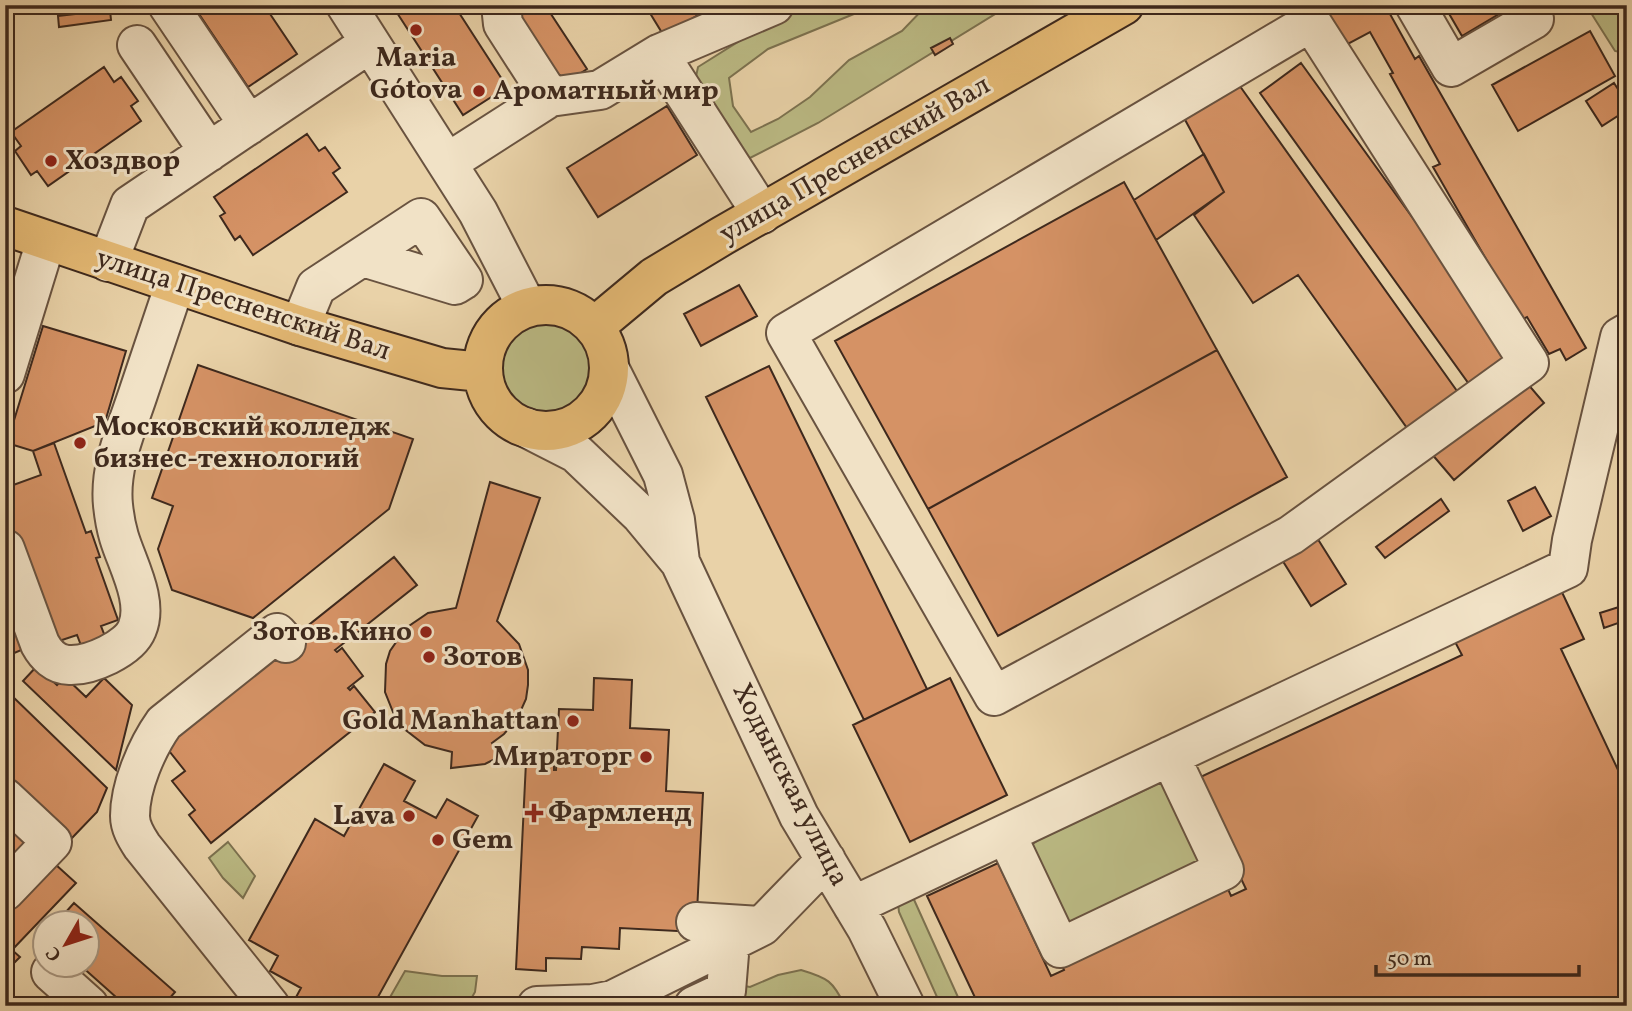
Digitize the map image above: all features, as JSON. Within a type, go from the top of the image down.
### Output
[{"type":"main road","name":"улица Пресненский Вал","points":[[594,327],[654,277],[1124,5]]},
{"type":"main road","name":"улица Пресненский Вал","points":[[6,231],[46,241],[300,326],[442,368],[482,372]]},
{"type":"main road","points":[[555,305],[570,309],[594,327],[604,346],[609,368],[606,385],[589,414],[575,424],[558,430],[541,431],[511,421],[495,405],[485,386],[483,357],[494,332],[514,313],[527,307],[555,305]]},
{"type":"street","points":[[169,5],[249,125]]},
{"type":"street","points":[[346,5],[478,212],[527,307]]},
{"type":"street","points":[[501,5],[503,24],[550,97]]},
{"type":"street","points":[[447,163],[550,97],[600,90],[659,54],[774,5]]},
{"type":"street","points":[[1415,5],[1451,67],[1534,19],[1526,5]]},
{"type":"street","points":[[1311,22],[1529,363],[1291,535],[994,696],[786,333],[1311,22]]},
{"type":"street","points":[[108,262],[130,205],[370,43]]},
{"type":"street","points":[[137,45],[209,152]]},
{"type":"street","points":[[659,54],[762,214]]},
{"type":"street","points":[[5,374],[46,241]]},
{"type":"street","points":[[300,326],[316,288],[363,257]]},
{"type":"street","points":[[5,549],[40,644],[46,654],[57,662],[67,665],[82,664],[115,652],[128,642],[137,630],[141,614],[139,597],[118,534],[112,484],[123,440],[175,284]]},
{"type":"street","points":[[853,906],[1568,568],[1572,540],[1620,337],[1627,333]]},
{"type":"street","name":"Ходынская улица","points":[[609,368],[663,475],[675,520],[680,562]]},
{"type":"street","name":"Ходынская улица","points":[[525,427],[576,453],[640,515],[680,562],[799,816],[867,929],[905,1006]]},
{"type":"street","points":[[270,1006],[142,846],[135,836],[130,815],[144,760],[164,723],[277,633],[286,643]]},
{"type":"street","points":[[1006,834],[1060,948],[1224,870],[1170,756]]},
{"type":"street","points":[[5,798],[52,842],[5,891]]},
{"type":"street","points":[[537,1006],[593,1004],[614,1000],[746,934],[826,860]]},
{"type":"street","points":[[696,922],[746,934]]},
{"type":"street","points":[[694,1006],[726,990],[746,934]]},
{"type":"street","points":[[59,979],[89,1006]]},
{"type":"shaded area","points":[[803,5],[876,5],[768,49],[729,78],[733,106],[751,132],[778,119],[810,97],[849,60],[902,31],[927,5],[1014,5],[818,123],[750,158],[732,156],[693,91],[698,67],[787,11]]},
{"type":"shaded area","points":[[1586,5],[1627,5],[1627,54],[1615,51]]},
{"type":"shaded area","points":[[546,312],[567,316],[584,328],[596,345],[600,366],[596,387],[584,404],[567,416],[546,420],[525,416],[508,404],[496,387],[492,366],[496,345],[508,328],[525,316]]},
{"type":"shaded area","points":[[1164,781],[1209,857],[1073,932],[1029,847],[1038,840]]},
{"type":"shaded area","points":[[228,842],[255,876],[243,898],[223,878],[209,858]]},
{"type":"shaded area","points":[[911,893],[962,1006],[941,1006],[899,912],[898,903]]},
{"type":"shaded area","points":[[801,970],[818,975],[829,982],[845,1006],[705,1006],[712,980],[750,987],[778,975]]},
{"type":"shaded area","points":[[405,971],[442,976],[477,976],[475,992],[467,1006],[385,1006]]},
{"type":"building","points":[[193,5],[264,5],[297,54],[248,87]]},
{"type":"building","points":[[392,5],[454,5],[507,87],[463,115]]},
{"type":"building","points":[[523,5],[545,5],[587,69],[556,89],[514,11]]},
{"type":"building","points":[[645,5],[714,5],[664,36]]},
{"type":"building","points":[[1324,5],[1385,5],[1415,59],[1419,56],[1586,348],[1566,360],[1560,349],[1549,354],[1527,317],[1521,320],[1433,167],[1440,164],[1370,32],[1346,45]]},
{"type":"building","points":[[1444,5],[1508,5],[1509,8],[1462,36]]},
{"type":"building","points":[[110,10],[111,20],[59,27],[58,16]]},
{"type":"building","points":[[1590,31],[1615,76],[1518,131],[1492,85]]},
{"type":"building","points":[[950,38],[953,44],[935,55],[931,48]]},
{"type":"building","points":[[1301,63],[1511,354],[1469,384],[1260,93]]},
{"type":"building","points":[[104,67],[114,82],[121,77],[138,101],[131,106],[141,121],[48,186],[37,171],[31,175],[15,151],[21,146],[11,132]]},
{"type":"building","points":[[1237,82],[1462,398],[1412,435],[1298,275],[1253,303],[1194,215],[1224,192],[1183,116]]},
{"type":"building","points":[[1614,83],[1627,103],[1627,110],[1602,126],[1586,101]]},
{"type":"building","points":[[667,106],[697,155],[598,217],[567,168]]},
{"type":"building","points":[[307,134],[319,151],[325,147],[340,168],[333,173],[347,192],[253,255],[240,236],[235,240],[220,216],[225,213],[214,197]]},
{"type":"building","points":[[1204,154],[1224,192],[1156,240],[1134,200]]},
{"type":"building","points":[[1124,182],[1217,350],[928,509],[835,341]]},
{"type":"building","points":[[739,285],[757,316],[701,346],[684,314]]},
{"type":"building","points":[[43,326],[126,351],[105,422],[33,451],[7,443]]},
{"type":"building","points":[[1217,350],[1287,477],[998,636],[928,509]]},
{"type":"building","points":[[198,365],[413,439],[389,509],[253,618],[172,590],[158,549],[173,506],[152,498]]},
{"type":"building","points":[[769,366],[927,689],[864,720],[706,397]]},
{"type":"building","points":[[1521,376],[1544,403],[1454,480],[1431,453]]},
{"type":"building","points":[[54,443],[86,533],[91,531],[100,557],[96,558],[118,620],[101,626],[106,639],[82,648],[77,635],[50,644],[5,520],[5,488],[41,475],[33,451]]},
{"type":"building","points":[[490,482],[540,498],[497,621],[519,644],[528,670],[528,685],[526,699],[517,719],[492,743],[501,756],[485,764],[451,768],[452,752],[425,745],[403,728],[395,717],[385,692],[386,664],[390,651],[406,628],[428,613],[456,608]]},
{"type":"building","points":[[1535,487],[1551,516],[1523,531],[1508,501]]},
{"type":"building","points":[[1441,499],[1449,511],[1385,558],[1376,547]]},
{"type":"building","points":[[1314,533],[1346,584],[1311,606],[1279,555]]},
{"type":"building","points":[[394,557],[417,585],[335,650],[337,652],[342,648],[363,676],[348,688],[350,690],[354,686],[375,712],[211,843],[189,815],[195,810],[172,781],[185,771],[162,742]]},
{"type":"building","points":[[5,579],[33,645],[5,657]]},
{"type":"building","points":[[1560,588],[1584,639],[1561,649],[1627,789],[1627,1006],[979,1006],[927,896],[998,863],[1051,976],[1064,970],[1060,960],[1225,882],[1231,896],[1246,889],[1194,780],[1462,655],[1453,638]]},
{"type":"building","points":[[1622,606],[1627,620],[1604,628],[1600,613]]},
{"type":"building","points":[[37,666],[57,685],[65,677],[86,697],[104,678],[132,705],[116,770],[23,681]]},
{"type":"building","points":[[594,678],[632,680],[630,728],[669,730],[666,791],[703,793],[696,932],[620,928],[619,949],[582,947],[581,959],[546,958],[546,971],[516,969],[526,762],[554,764],[556,770],[559,709],[593,710]]},
{"type":"building","points":[[950,678],[1007,795],[910,842],[853,725]]},
{"type":"building","points":[[9,693],[107,788],[97,812],[71,839],[5,776],[5,697]]},
{"type":"building","points":[[384,764],[415,781],[404,801],[436,818],[447,799],[478,816],[373,1006],[302,1006],[294,1001],[301,988],[270,971],[278,956],[249,940],[315,819],[344,836]]},
{"type":"building","points":[[5,815],[33,842],[5,871]]},
{"type":"building","points":[[55,864],[76,883],[51,909],[32,909],[32,929],[12,950],[20,957],[5,972],[5,916]]},
{"type":"building","points":[[74,903],[81,909],[69,909]]},
{"type":"building","points":[[102,928],[175,992],[163,1006],[126,1006],[96,979],[102,979]]},
{"type":"place","name":"Maria Gótova","points":[[416,30]]},
{"type":"place","name":"Ароматный мир","points":[[479,91]]},
{"type":"place","name":"Хоздвор","points":[[51,161]]},
{"type":"place","name":"Московский колледж бизнес-технологий","points":[[80,443]]},
{"type":"place","name":"Зотов.Кино","points":[[426,632]]},
{"type":"place","name":"Зотов","points":[[429,657]]},
{"type":"place","name":"Gold Manhattan","points":[[573,721]]},
{"type":"place","name":"Мираторг","points":[[646,757]]},
{"type":"place","name":"Фармленд","points":[[534,813]]},
{"type":"place","name":"Lava","points":[[409,816]]},
{"type":"place","name":"Gem","points":[[438,840]]}]
